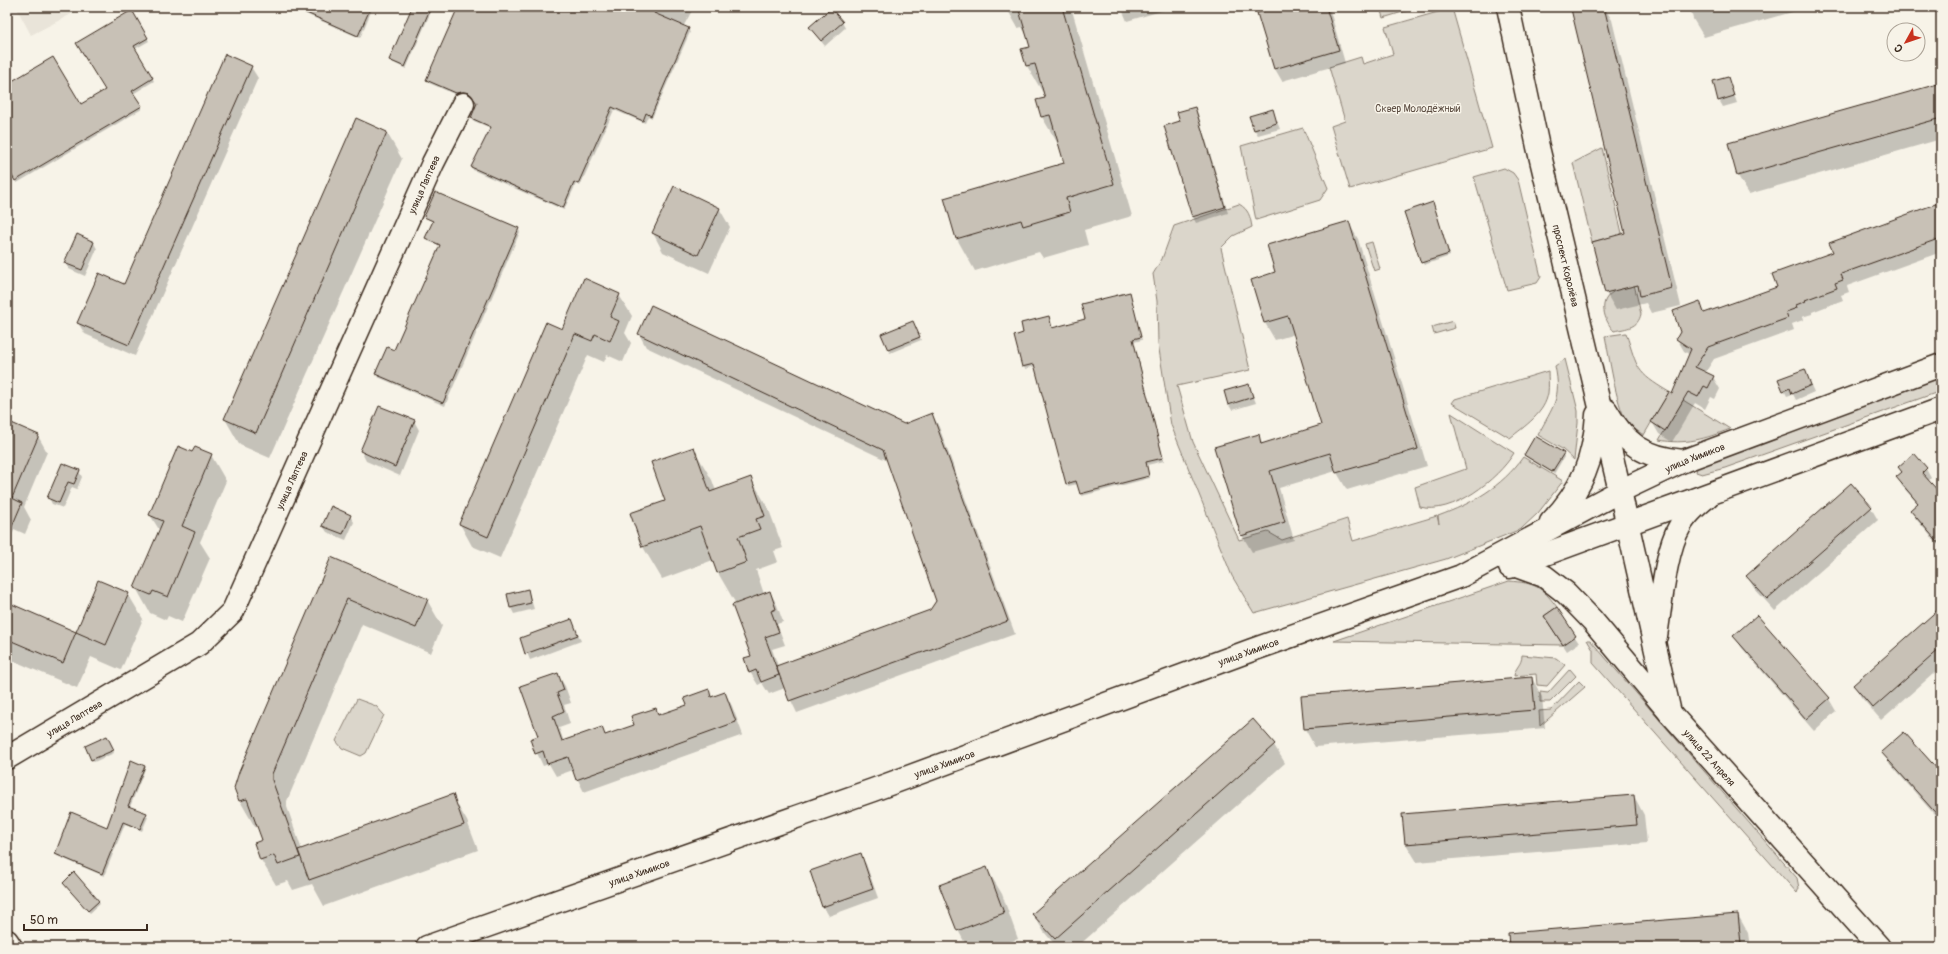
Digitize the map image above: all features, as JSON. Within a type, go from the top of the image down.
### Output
[{"type":"main road","name":"проспект Королёва","points":[[1508,7],[1538,146],[1620,491],[1626,523]]},
{"type":"main road","name":"улица Лаптева","points":[[7,758],[199,644],[233,611],[433,163],[463,104]]},
{"type":"main road","name":"улица Химиков","points":[[427,947],[873,790],[1259,648],[1461,576],[1620,491],[1683,461],[1941,365]]},
{"type":"main road","points":[[1598,397],[1618,429],[1638,449],[1654,456],[1683,461]]},
{"type":"main road","points":[[1536,536],[1560,512],[1579,488],[1593,446],[1598,397]]},
{"type":"main road","name":"улица Химиков","points":[[1461,576],[1516,566],[1626,523],[1941,409]]},
{"type":"main road","points":[[1654,648],[1672,545],[1680,525],[1690,512],[1717,491]]},
{"type":"main road","name":"улица 22 Апреля","points":[[1626,523],[1670,712],[1879,947]]},
{"type":"main road","points":[[1516,566],[1544,576],[1566,593],[1670,712]]},
{"type":"main road","points":[[7,941],[11,947]]},
{"type":"shaded area","points":[[16,7],[85,7],[31,35]]},
{"type":"green space","points":[[1380,7],[1419,7],[1383,18]]},
{"type":"green space","name":"Сквер Молодёжный","points":[[1452,8],[1492,148],[1350,189],[1331,126],[1345,121],[1329,67],[1361,57],[1363,64],[1393,54],[1385,27]]},
{"type":"green space","points":[[1303,128],[1328,188],[1320,200],[1256,220],[1241,146]]},
{"type":"green space","points":[[1602,148],[1641,314],[1640,319],[1635,325],[1614,331],[1605,316],[1604,303],[1616,290],[1603,239],[1592,242],[1573,163]]},
{"type":"green space","points":[[1504,168],[1513,173],[1518,180],[1541,277],[1537,283],[1507,290],[1474,177]]},
{"type":"green space","points":[[1239,204],[1248,214],[1252,227],[1233,236],[1221,248],[1250,370],[1177,386],[1193,442],[1239,540],[1268,532],[1282,540],[1347,519],[1353,541],[1437,516],[1439,524],[1438,516],[1474,500],[1496,486],[1515,468],[1523,457],[1563,481],[1538,513],[1521,529],[1446,559],[1254,613],[1232,576],[1171,425],[1158,343],[1157,301],[1153,274],[1162,259],[1174,226]]},
{"type":"green space","points":[[1372,242],[1380,269],[1374,271],[1365,244]]},
{"type":"green space","points":[[1453,321],[1455,328],[1434,334],[1432,327]]},
{"type":"green space","points":[[1626,333],[1639,368],[1650,379],[1669,392],[1644,435],[1630,424],[1622,412],[1616,392],[1605,336]]},
{"type":"green space","points":[[1565,359],[1578,411],[1574,460],[1562,449],[1538,435],[1552,409],[1557,395],[1557,377],[1555,366]]},
{"type":"green space","points":[[1548,371],[1548,393],[1543,407],[1528,424],[1510,438],[1452,403],[1455,399]]},
{"type":"green space","points":[[1941,376],[1941,391],[1725,468],[1702,474],[1696,472],[1697,468],[1713,460]]},
{"type":"green space","points":[[1683,400],[1730,429],[1712,436],[1695,440],[1678,442],[1659,440]]},
{"type":"green space","points":[[1451,413],[1514,453],[1507,463],[1486,484],[1460,501],[1446,506],[1433,508],[1420,507],[1415,487],[1466,469]]},
{"type":"green space","points":[[1509,581],[1525,583],[1537,587],[1546,594],[1557,607],[1544,616],[1563,645],[1334,641]]},
{"type":"green space","points":[[1587,640],[1590,640],[1797,878],[1799,888],[1797,893],[1593,663],[1593,650]]},
{"type":"green space","points":[[1522,655],[1556,658],[1565,665],[1547,686],[1537,685],[1536,674],[1514,676],[1521,661]]},
{"type":"green space","points":[[1570,669],[1576,676],[1550,702],[1540,702],[1540,692],[1548,693]]},
{"type":"green space","points":[[1579,681],[1585,687],[1540,726],[1539,711],[1551,710]]},
{"type":"green space","points":[[357,699],[376,706],[384,715],[366,753],[361,756],[342,748],[336,741]]},
{"type":"building","points":[[293,7],[371,7],[358,36]]},
{"type":"building","points":[[412,7],[431,7],[405,67],[389,60]]},
{"type":"building","points":[[458,7],[656,7],[654,13],[689,28],[651,116],[646,113],[643,121],[612,107],[578,184],[574,182],[563,208],[471,167],[491,127],[471,118],[477,103],[469,93],[456,93],[426,80]]},
{"type":"building","points":[[1018,7],[1062,7],[1114,184],[1066,198],[1070,212],[1023,226],[1021,220],[956,239],[944,198],[1064,163],[1050,115],[1041,117],[1036,100],[1045,98],[1035,64],[1026,66],[1021,49],[1030,47]]},
{"type":"building","points":[[1276,7],[1326,7],[1339,50],[1274,69],[1257,13]]},
{"type":"building","points":[[1581,7],[1604,7],[1672,288],[1640,296],[1638,285],[1605,293],[1592,242],[1625,233],[1571,9]]},
{"type":"building","points":[[831,8],[843,22],[821,41],[809,27]]},
{"type":"building","points":[[132,10],[148,38],[134,46],[153,78],[132,91],[142,106],[15,181],[7,167],[7,84],[53,57],[81,104],[105,90],[76,43]]},
{"type":"building","points":[[225,54],[252,66],[129,345],[77,323],[99,273],[124,284]]},
{"type":"building","points":[[1728,77],[1734,96],[1718,101],[1713,81]]},
{"type":"building","points":[[1941,83],[1941,118],[1737,176],[1728,143]]},
{"type":"building","points":[[1195,107],[1225,207],[1192,217],[1164,126],[1180,121],[1177,112]]},
{"type":"building","points":[[1273,109],[1277,123],[1254,130],[1249,116]]},
{"type":"building","points":[[356,118],[387,132],[256,433],[224,419]]},
{"type":"building","points":[[674,186],[720,208],[698,255],[652,233]]},
{"type":"building","points":[[435,192],[519,228],[443,403],[375,374],[387,347],[394,350],[440,245],[425,238],[433,221],[424,217]]},
{"type":"building","points":[[1433,202],[1449,254],[1421,263],[1404,212]]},
{"type":"building","points":[[1941,202],[1941,238],[1841,274],[1843,280],[1835,283],[1837,288],[1796,305],[1797,308],[1786,312],[1788,318],[1708,347],[1695,367],[1714,376],[1708,388],[1704,386],[1698,397],[1688,392],[1665,431],[1651,422],[1669,392],[1672,394],[1691,349],[1676,339],[1680,332],[1673,311],[1700,301],[1704,313],[1777,287],[1772,274],[1833,252],[1829,243]]},
{"type":"building","points":[[1349,221],[1418,449],[1336,473],[1330,453],[1270,471],[1285,522],[1241,536],[1214,447],[1259,434],[1261,444],[1321,425],[1288,316],[1264,323],[1251,280],[1275,272],[1267,245]]},
{"type":"building","points":[[77,234],[94,242],[82,270],[64,263]]},
{"type":"building","points":[[584,278],[620,294],[610,317],[619,321],[610,341],[595,334],[592,341],[575,334],[488,537],[459,524],[546,322],[562,329]]},
{"type":"building","points":[[1130,292],[1141,337],[1133,339],[1163,458],[1146,462],[1149,476],[1080,494],[1076,481],[1066,484],[1034,364],[1022,367],[1014,336],[1023,333],[1021,323],[1049,316],[1052,328],[1085,319],[1081,304]]},
{"type":"building","points":[[651,305],[904,424],[932,413],[1008,621],[789,701],[776,666],[930,610],[936,601],[883,450],[638,334]]},
{"type":"building","points":[[913,321],[920,337],[888,350],[881,334]]},
{"type":"building","points":[[1805,369],[1811,385],[1792,394],[1790,388],[1783,391],[1778,379]]},
{"type":"building","points":[[1249,384],[1253,397],[1228,405],[1224,391]]},
{"type":"building","points":[[379,406],[415,420],[395,467],[360,451]]},
{"type":"building","points":[[7,421],[39,435],[12,498],[22,503],[7,538]]},
{"type":"building","points":[[1535,436],[1564,453],[1552,472],[1524,455]]},
{"type":"building","points":[[178,446],[192,452],[195,447],[212,454],[182,526],[195,532],[168,597],[153,591],[151,595],[134,588],[163,521],[149,515]]},
{"type":"building","points":[[694,447],[710,492],[751,477],[765,516],[756,519],[760,529],[738,537],[747,562],[717,573],[700,526],[642,547],[630,513],[665,501],[651,462]]},
{"type":"building","points":[[1914,453],[1927,468],[1922,473],[1941,494],[1941,546],[1910,510],[1918,503],[1896,477],[1902,472],[1898,467]]},
{"type":"building","points":[[62,463],[80,470],[74,484],[68,482],[59,503],[47,498]]},
{"type":"building","points":[[1851,483],[1872,507],[1767,599],[1746,576]]},
{"type":"building","points":[[331,506],[351,515],[343,534],[322,526]]},
{"type":"building","points":[[331,557],[428,599],[416,628],[347,599],[272,774],[272,780],[300,857],[278,865],[274,855],[260,860],[254,843],[262,840],[247,799],[239,801],[234,788],[239,772]]},
{"type":"building","points":[[98,580],[129,593],[106,645],[76,632]]},
{"type":"building","points":[[528,589],[531,603],[510,608],[507,594]]},
{"type":"building","points":[[770,591],[776,609],[771,611],[779,632],[765,637],[779,675],[761,682],[756,670],[749,673],[744,658],[751,656],[732,605]]},
{"type":"building","points":[[7,602],[76,632],[63,663],[7,639]]},
{"type":"building","points":[[1557,607],[1576,636],[1563,645],[1544,616]]},
{"type":"building","points":[[1941,607],[1941,648],[1873,708],[1853,685]]},
{"type":"building","points":[[1757,615],[1830,698],[1806,719],[1733,636]]},
{"type":"building","points":[[572,619],[578,635],[525,654],[520,638]]},
{"type":"building","points":[[558,673],[564,690],[557,693],[564,711],[553,716],[562,741],[602,727],[605,735],[634,725],[631,716],[656,708],[658,715],[687,705],[684,698],[709,689],[711,697],[725,692],[736,722],[576,780],[568,757],[547,764],[543,751],[535,754],[530,739],[538,736],[520,686]]},
{"type":"building","points":[[1532,677],[1535,710],[1304,729],[1301,696]]},
{"type":"building","points":[[1253,719],[1275,744],[1055,939],[1032,914]]},
{"type":"building","points":[[1904,732],[1941,773],[1941,819],[1881,752]]},
{"type":"building","points":[[107,736],[114,750],[91,760],[85,746]]},
{"type":"building","points":[[131,760],[145,766],[128,806],[147,813],[140,829],[123,822],[102,874],[55,854],[71,812],[107,827]]},
{"type":"building","points":[[453,794],[464,825],[309,880],[298,850]]},
{"type":"building","points":[[1634,795],[1637,825],[1405,844],[1402,814]]},
{"type":"building","points":[[861,853],[873,889],[822,907],[810,871]]},
{"type":"building","points":[[987,867],[1004,913],[957,931],[939,885]]},
{"type":"building","points":[[74,872],[99,901],[88,911],[63,883]]},
{"type":"building","points":[[1738,914],[1741,944],[1707,947],[1509,947],[1508,933]]}]
